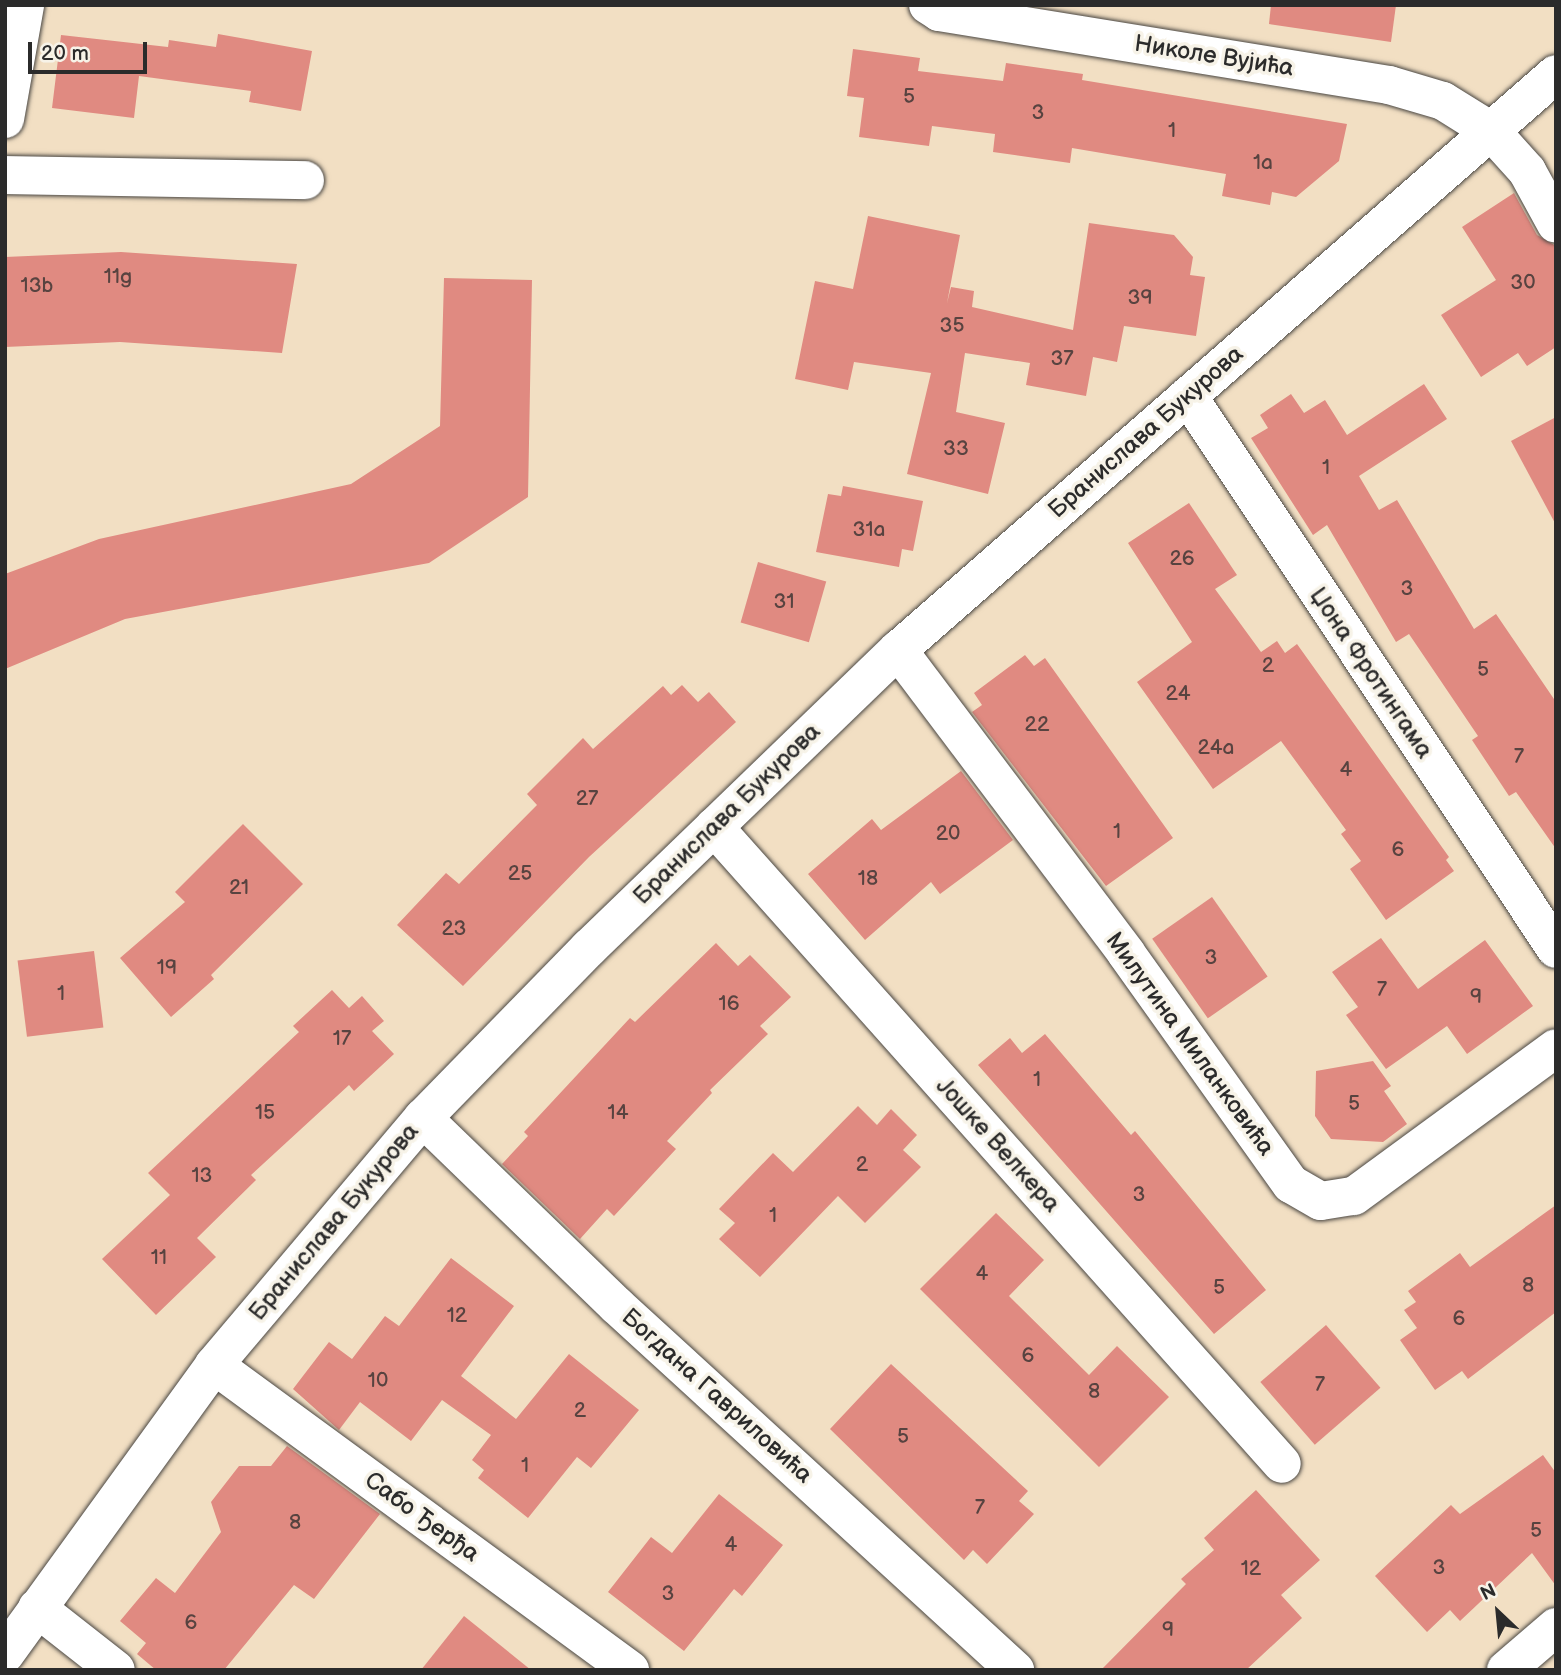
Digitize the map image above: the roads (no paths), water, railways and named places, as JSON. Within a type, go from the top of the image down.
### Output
[{"type":"street","points":[[5,119],[25,5]]},
{"type":"street","name":"Николе Вујића","points":[[928,5],[939,12],[1389,85],[1443,101],[1492,131],[1527,171],[1556,224]]},
{"type":"street","name":"Бранислава Букурова","points":[[5,1654],[214,1365],[423,1118],[714,827],[898,650],[1556,75]]},
{"type":"street","points":[[5,175],[305,180]]},
{"type":"street","name":"Џона Фротингама","points":[[1188,396],[1556,949]]},
{"type":"street","name":"Милутина Миланковића","points":[[898,650],[1126,953],[1291,1184],[1321,1201],[1354,1196],[1556,1048]]},
{"type":"street","name":"Јошке Велкера","points":[[714,827],[1282,1464]]},
{"type":"street","name":"Богдана Гавриловића","points":[[423,1118],[616,1305],[1015,1670]]},
{"type":"street","name":"Сабо Ђерђа","points":[[214,1365],[630,1670]]},
{"type":"street","points":[[37,1608],[116,1670]]},
{"type":"street","points":[[1506,1670],[1556,1627]]}]
